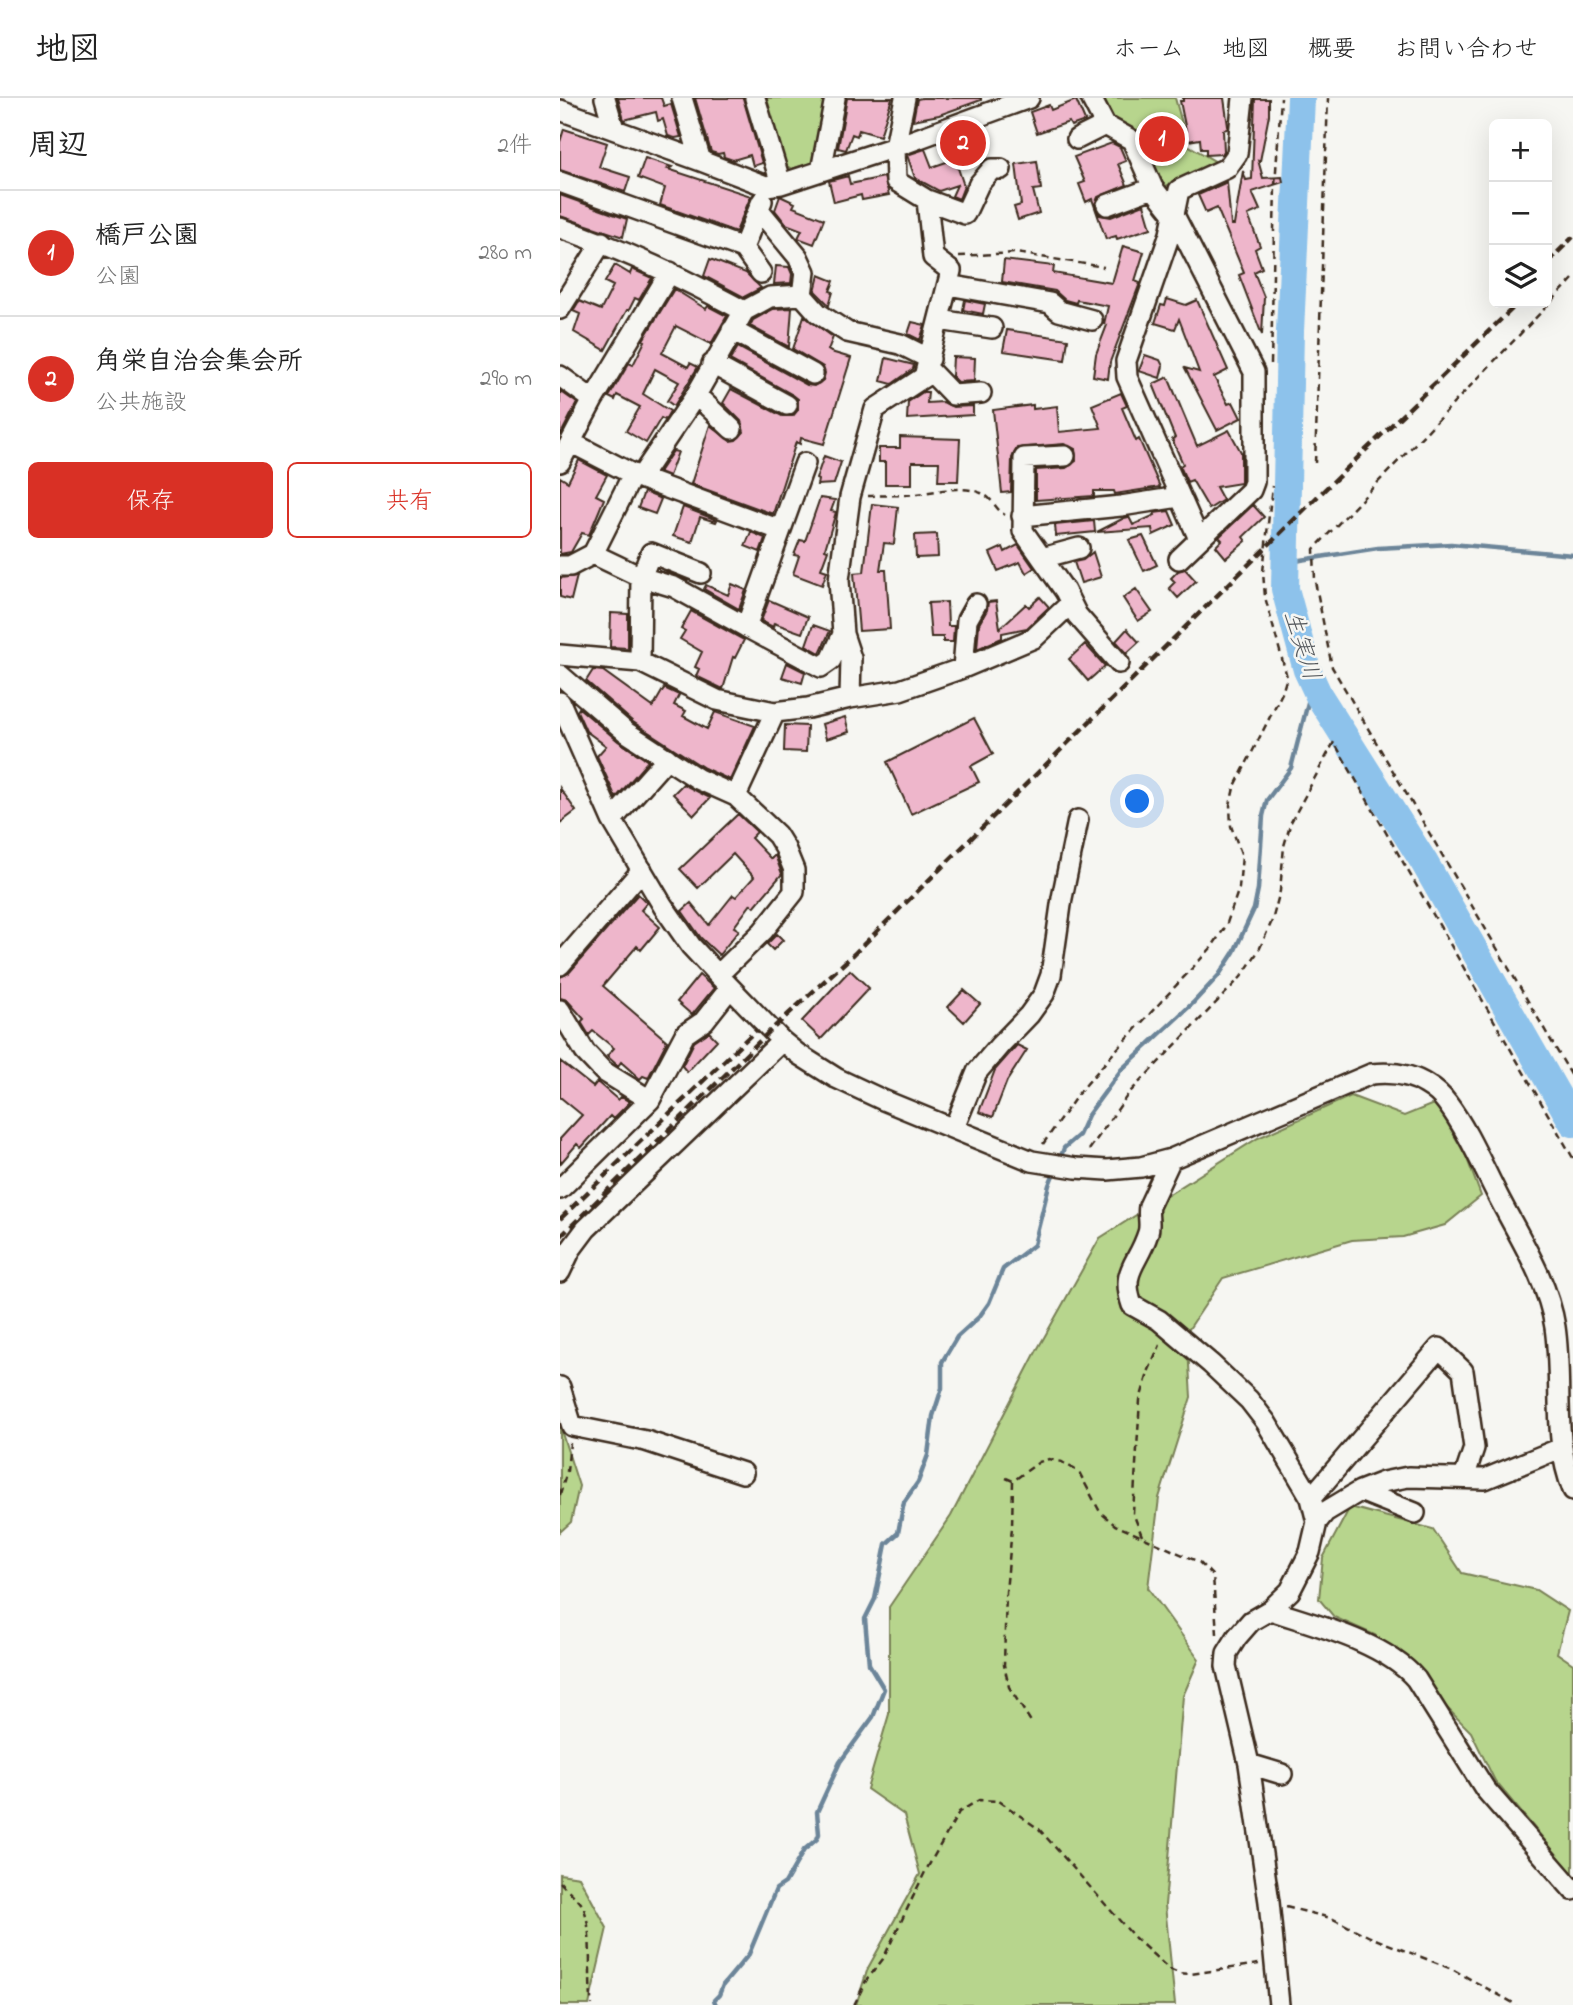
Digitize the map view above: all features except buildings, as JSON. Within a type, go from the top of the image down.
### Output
[{"type":"street","points":[[604,98],[614,129]]},
{"type":"street","points":[[681,98],[701,160]]},
{"type":"street","points":[[743,248],[774,185],[755,98]]},
{"type":"street","points":[[821,171],[835,98]]},
{"type":"street","points":[[905,98],[895,147],[896,181],[927,200],[965,214],[979,184],[992,169],[1001,169]]},
{"type":"street","points":[[560,110],[774,185],[895,147],[1030,98]]},
{"type":"street","points":[[1091,98],[1105,124],[1132,140],[1153,188],[1173,213],[1254,372],[1254,482],[1251,490],[1179,559]]},
{"type":"street","points":[[1199,538],[1127,377],[1126,360],[1170,234],[1179,190],[1227,168],[1237,154],[1243,98]]},
{"type":"street","points":[[1077,139],[1105,124]]},
{"type":"street","points":[[560,182],[743,248],[761,273]]},
{"type":"street","points":[[1107,205],[1153,188]]},
{"type":"street","points":[[927,200],[933,257],[949,278],[1050,303],[1059,311],[1092,320]]},
{"type":"street","points":[[760,211],[798,257],[805,272],[802,295],[818,313],[847,332],[900,344],[928,364],[953,395],[981,393]]},
{"type":"street","points":[[560,228],[602,242],[670,272],[744,311]]},
{"type":"street","points":[[560,309],[602,242]]},
{"type":"street","points":[[560,462],[593,400],[670,272]]},
{"type":"street","points":[[850,698],[851,659],[843,634],[839,580],[850,496],[875,409],[924,377],[949,278]]},
{"type":"street","points":[[560,566],[570,566],[593,554],[637,476],[696,395],[744,311],[770,297],[802,295]]},
{"type":"street","points":[[939,320],[992,328]]},
{"type":"street","points":[[732,330],[813,374]]},
{"type":"street","points":[[712,364],[787,405]]},
{"type":"street","points":[[560,376],[593,400]]},
{"type":"street","points":[[696,395],[732,429]]},
{"type":"street","points":[[572,443],[637,476],[780,530]]},
{"type":"street","points":[[1065,456],[1024,458],[1023,531],[1065,591],[1077,615],[1119,663]]},
{"type":"street","points":[[746,627],[805,463]]},
{"type":"street","points":[[1022,516],[1180,497]]},
{"type":"street","points":[[1042,558],[1079,548]]},
{"type":"street","points":[[640,662],[641,577],[651,553],[701,573]]},
{"type":"street","points":[[593,554],[641,577],[674,587],[821,667],[831,660],[843,634]]},
{"type":"street","points":[[963,668],[967,620],[976,604]]},
{"type":"street","points":[[560,655],[640,662],[717,700],[775,712],[900,690],[963,668],[1034,638],[1070,604]]},
{"type":"street","points":[[560,675],[626,732],[698,779],[736,796],[777,835],[794,870],[794,892],[724,982],[704,1021],[685,1034],[650,1100],[560,1189]]},
{"type":"street","points":[[560,702],[612,820],[663,906],[691,946],[782,1041],[836,1078],[883,1100],[1032,1161],[1107,1170],[1140,1167],[1171,1159],[1371,1074],[1406,1075],[1427,1084],[1445,1100],[1461,1124],[1550,1304],[1555,1327],[1561,1448],[1573,1490]]},
{"type":"street","points":[[736,796],[775,712]]},
{"type":"street","points":[[612,820],[667,758]]},
{"type":"street","points":[[954,1128],[977,1072],[1029,1015],[1044,994],[1051,975],[1062,898],[1078,820]]},
{"type":"street","points":[[560,965],[642,870]]},
{"type":"street","points":[[560,1010],[585,1052],[603,1071],[650,1100]]},
{"type":"street","points":[[560,1272],[571,1249],[586,1230],[782,1041]]},
{"type":"street","points":[[1171,1159],[1149,1206],[1150,1223],[1147,1235],[1126,1282],[1132,1305],[1159,1320],[1249,1400],[1266,1422],[1311,1498],[1317,1522]]},
{"type":"street","points":[[1311,1498],[1439,1348],[1464,1371],[1474,1448],[1464,1478]]},
{"type":"street","points":[[560,1387],[566,1417],[743,1473]]},
{"type":"street","points":[[1279,2005],[1269,1902],[1249,1764],[1226,1666],[1227,1653],[1251,1621],[1270,1610],[1290,1591],[1310,1552],[1317,1522],[1325,1512],[1360,1491],[1383,1482],[1408,1477],[1485,1479],[1561,1448]]},
{"type":"street","points":[[1360,1491],[1415,1513]]},
{"type":"street","points":[[1270,1610],[1327,1629],[1388,1655],[1406,1667],[1485,1789],[1573,1890]]},
{"type":"street","points":[[1249,1764],[1282,1774]]},
{"type":"path","points":[[1271,367],[1275,185],[1281,98]]},
{"type":"path","points":[[1315,463],[1328,98]]},
{"type":"path","points":[[949,278],[960,255],[971,254],[1016,253],[1104,267]]},
{"type":"path","points":[[1573,279],[1314,549],[1315,581],[1332,667],[1573,1078]]},
{"type":"path","points":[[1032,1161],[1078,1094],[1117,1048],[1211,948],[1226,926],[1239,888],[1242,856],[1231,826],[1230,805],[1234,789],[1282,693],[1287,677],[1265,597],[1263,572],[1272,486]]},
{"type":"path","points":[[850,496],[960,489],[990,498],[999,512],[1005,515],[1022,516]]},
{"type":"path","points":[[1076,1168],[1129,1093],[1241,977],[1259,950],[1272,921],[1280,891],[1284,846],[1291,822],[1334,743],[1573,1158]]},
{"type":"path","points":[[1144,1538],[1133,1513],[1140,1399],[1149,1370],[1168,1330]]},
{"type":"path","points":[[560,1495],[567,1471],[566,1417]]},
{"type":"path","points":[[1013,1481],[1039,1462],[1049,1459],[1062,1462],[1079,1472],[1100,1512],[1115,1525],[1199,1562],[1213,1576],[1217,1640],[1220,1649],[1227,1653]]},
{"type":"path","points":[[1006,1478],[1013,1481]]},
{"type":"path","points":[[1013,1481],[1004,1665],[1009,1687],[1033,1725]]},
{"type":"path","points":[[854,2005],[866,1980],[883,1959],[925,1872],[959,1812],[979,1800],[999,1801],[1039,1829],[1135,1938],[1169,1969],[1191,1974],[1275,1961]]},
{"type":"path","points":[[560,1882],[582,1904],[589,1930],[588,1985],[592,2005]]},
{"type":"path","points":[[1269,1902],[1331,1918],[1370,1937],[1452,1969],[1517,2005]]},
{"type":"green space","points":[[765,98],[828,98],[817,155],[811,163],[792,169],[786,166]]},
{"type":"green space","points":[[1100,98],[1175,98],[1188,145],[1216,162],[1162,188],[1111,121]]},
{"type":"green space","points":[[1351,1096],[1404,1116],[1436,1103],[1466,1156],[1481,1196],[1445,1225],[1403,1237],[1352,1240],[1223,1278],[1187,1332],[1191,1397],[1159,1498],[1148,1588],[1199,1659],[1183,1696],[1165,1905],[1175,2005],[856,2005],[868,1968],[920,1874],[904,1815],[867,1789],[889,1714],[889,1607],[951,1516],[1037,1350],[1100,1238],[1258,1138]]},
{"type":"green space","points":[[560,1427],[579,1486],[571,1522],[560,1532]]},
{"type":"green space","points":[[1350,1507],[1433,1529],[1462,1573],[1536,1590],[1568,1611],[1557,1653],[1573,1664],[1573,1874],[1495,1781],[1471,1732],[1375,1635],[1334,1617],[1319,1599],[1323,1558]]},
{"type":"green space","points":[[560,1874],[579,1877],[607,1928],[589,2005],[560,2005]]},
{"type":"waterway","name":"生実川","points":[[1301,98],[1290,331],[1285,589],[1307,670],[1319,696],[1424,862],[1573,1123]]},
{"type":"waterway","points":[[1285,564],[1378,548],[1451,544],[1573,555]]},
{"type":"waterway","points":[[1060,1159],[1064,1148],[1079,1135],[1088,1115],[1121,1070],[1193,1003],[1219,975],[1234,952],[1254,909],[1267,800],[1291,768],[1313,683]]},
{"type":"waterway","points":[[716,2005],[714,2000],[723,1985],[749,1954],[776,1889],[785,1883],[804,1850],[817,1839],[817,1812],[840,1762],[873,1717],[884,1689],[869,1664],[865,1619],[875,1599],[886,1544],[898,1533],[904,1502],[918,1482],[928,1455],[933,1416],[942,1388],[942,1362],[957,1337],[979,1317],[989,1303],[1003,1269],[1034,1245],[1055,1170]]},
{"type":"railway","points":[[1552,258],[1573,237]]},
{"type":"railway","points":[[560,1237],[771,1030],[854,954],[1513,308]]},
{"type":"railway","points":[[560,1219],[757,1029]]},
{"type":"place","name":"橋戸公園","points":[[1162,139]]},
{"type":"place","name":"角栄自治会集会所","points":[[963,143]]}]
